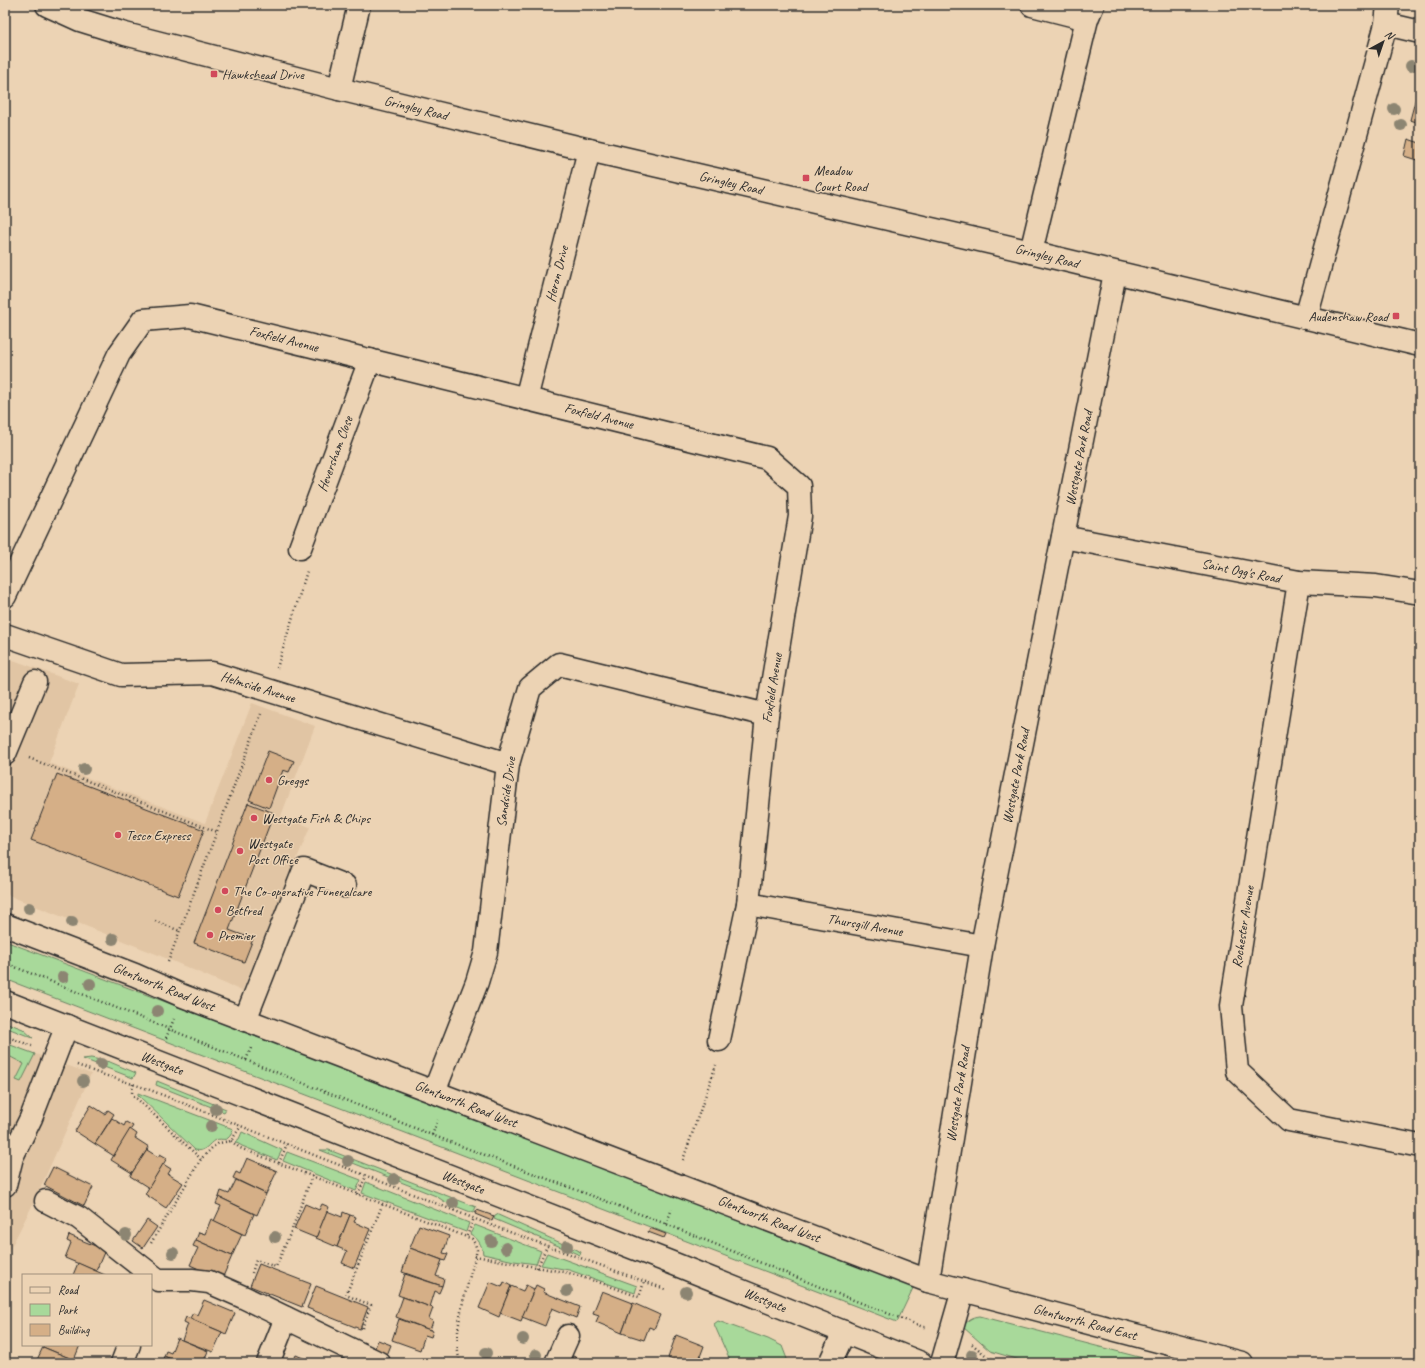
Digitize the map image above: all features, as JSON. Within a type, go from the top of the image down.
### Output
[{"type":"street","name":"Gringley Road","points":[[47,5],[80,20],[125,34],[339,89],[589,150],[1030,252],[1420,346]]},
{"type":"street","points":[[339,89],[359,5]]},
{"type":"street","points":[[1030,252],[1090,12],[1032,5]]},
{"type":"street","points":[[1306,318],[1387,14],[1420,32]]},
{"type":"street","name":"Heron Drive","points":[[526,398],[589,150]]},
{"type":"street","name":"Westgate Park Road","points":[[928,1281],[982,946],[1115,273]]},
{"type":"street","name":"Foxfield Avenue","points":[[5,596],[119,354],[143,320],[190,316],[767,458],[799,486],[800,516],[767,715],[748,904],[719,1040]]},
{"type":"street","name":"Heversham Close","points":[[300,548],[370,360]]},
{"type":"street","name":"Saint Ogg's Road","points":[[1063,537],[1299,582],[1376,586],[1420,593]]},
{"type":"street","name":"Rochester Avenue","points":[[1299,582],[1231,1006],[1237,1071],[1289,1120],[1420,1146]]},
{"type":"street","name":"Helmside Avenue","points":[[5,636],[121,675],[212,673],[508,764]]},
{"type":"street","name":"Sandside Drive","points":[[434,1092],[486,952],[508,764],[530,688],[558,664],[767,715]]},
{"type":"street","points":[[6,752],[35,682]]},
{"type":"street","points":[[245,1020],[304,870],[345,886]]},
{"type":"street","name":"Thursgill Avenue","points":[[748,904],[982,946]]},
{"type":"street","name":"Glentworth Road West","points":[[5,925],[245,1020],[675,1183],[928,1281]]},
{"type":"street","name":"Westgate","points":[[5,1002],[672,1263],[921,1363]]},
{"type":"street","points":[[5,1185],[12,1157],[31,1118],[68,1026]]},
{"type":"street","points":[[46,1201],[79,1218],[138,1264],[145,1274]]},
{"type":"street","points":[[154,1288],[192,1280],[209,1282],[379,1363]]},
{"type":"street","name":"Glentworth Road East","points":[[928,1281],[1242,1363]]},
{"type":"street","points":[[942,1363],[963,1290]]},
{"type":"street","points":[[268,1363],[286,1318]]},
{"type":"street","points":[[830,1363],[844,1332]]},
{"type":"street","points":[[556,1363],[568,1336]]},
{"type":"street","points":[[122,1363],[129,1346]]},
{"type":"path","points":[[159,985],[270,691],[307,572],[300,548]]},
{"type":"path","points":[[6,752],[217,832]]},
{"type":"path","points":[[155,921],[180,931]]},
{"type":"path","points":[[5,964],[432,1135],[666,1224],[820,1287],[923,1327],[939,1328],[967,1340],[989,1358],[1008,1363]]},
{"type":"path","points":[[5,1036],[36,1048]]},
{"type":"path","points":[[666,1224],[675,1201],[675,1183],[719,1058],[719,1040]]},
{"type":"path","points":[[74,1063],[98,1073],[133,1084],[474,1218],[671,1292]]},
{"type":"path","points":[[133,1084],[132,1093],[134,1096],[201,1159]]},
{"type":"path","points":[[231,1142],[241,1126]]},
{"type":"path","points":[[138,1264],[201,1159],[213,1146],[219,1143],[231,1142],[240,1148],[472,1239],[477,1250],[460,1314],[458,1355],[460,1363]]},
{"type":"path","points":[[279,1163],[287,1144]]},
{"type":"path","points":[[243,1297],[256,1260],[276,1267],[312,1176]]},
{"type":"path","points":[[358,1194],[366,1176]]},
{"type":"path","points":[[353,1350],[371,1305],[346,1295],[383,1203]]},
{"type":"path","points":[[467,1236],[474,1218]]},
{"type":"path","points":[[537,1268],[547,1246]]},
{"type":"path","points":[[475,1256],[569,1273],[639,1297],[644,1282]]},
{"type":"shaded area","points":[[5,657],[79,684],[49,763],[205,823],[252,703],[315,726],[281,816],[310,827],[242,991],[156,954],[5,894]]},
{"type":"shaded area","points":[[5,1043],[91,1074],[36,1198],[5,1259]]},
{"type":"green space","points":[[5,941],[914,1286],[897,1322],[5,979]]},
{"type":"green space","points":[[5,1022],[23,1029],[33,1038],[5,1027]]},
{"type":"green space","points":[[5,1043],[35,1054],[21,1082],[16,1080],[24,1064],[5,1054]]},
{"type":"green space","points":[[91,1058],[110,1062],[136,1073],[133,1078],[83,1059]]},
{"type":"green space","points":[[157,1081],[226,1109],[224,1112],[156,1085]]},
{"type":"green space","points":[[138,1093],[233,1129],[231,1134],[227,1139],[215,1140],[204,1149],[198,1151],[195,1150],[138,1095]]},
{"type":"green space","points":[[242,1132],[282,1150],[277,1160],[235,1142],[239,1139]]},
{"type":"green space","points":[[320,1150],[329,1150],[476,1207],[473,1213],[445,1202],[436,1196]]},
{"type":"green space","points":[[287,1152],[361,1180],[356,1191],[283,1161]]},
{"type":"green space","points":[[366,1182],[469,1223],[466,1232],[362,1193]]},
{"type":"green space","points":[[496,1214],[581,1252],[580,1255],[494,1219]]},
{"type":"green space","points":[[475,1225],[541,1251],[536,1264],[483,1254],[479,1242],[470,1234]]},
{"type":"green space","points":[[547,1253],[637,1286],[635,1293],[569,1270],[541,1265]]},
{"type":"green space","points":[[980,1316],[1162,1363],[1030,1363],[990,1351],[963,1327],[970,1319]]},
{"type":"green space","points":[[718,1321],[768,1339],[782,1346],[787,1359],[786,1363],[731,1363],[714,1324]]},
{"type":"building","points":[[1420,82],[1420,123],[1410,120]]},
{"type":"building","points":[[1408,139],[1420,143],[1420,161],[1404,156]]},
{"type":"building","points":[[268,751],[294,761],[289,772],[283,770],[269,808],[249,800]]},
{"type":"building","name":"Tesco Express","points":[[57,774],[204,830],[178,896],[31,840]]},
{"type":"building","points":[[248,803],[274,813],[229,930],[253,939],[244,962],[194,943]]},
{"type":"building","points":[[91,1105],[105,1114],[108,1110],[114,1114],[95,1144],[75,1131]]},
{"type":"building","points":[[112,1118],[124,1126],[126,1122],[133,1126],[114,1156],[95,1144]]},
{"type":"building","points":[[130,1129],[137,1134],[135,1138],[149,1147],[132,1173],[111,1160]]},
{"type":"building","points":[[147,1150],[158,1157],[160,1154],[167,1158],[149,1188],[130,1176]]},
{"type":"building","points":[[247,1158],[277,1171],[266,1194],[233,1178],[236,1172],[240,1174]]},
{"type":"building","points":[[163,1164],[171,1169],[168,1174],[183,1183],[166,1208],[145,1194]]},
{"type":"building","points":[[53,1167],[93,1187],[84,1206],[44,1185]]},
{"type":"building","points":[[236,1180],[266,1194],[257,1215],[219,1197],[221,1191],[229,1194]]},
{"type":"building","points":[[219,1197],[254,1214],[245,1235],[214,1221],[221,1206],[216,1204]]},
{"type":"building","points":[[305,1204],[319,1210],[322,1204],[329,1207],[316,1238],[294,1229]]},
{"type":"building","points":[[477,1210],[494,1216],[492,1221],[475,1214]]},
{"type":"building","points":[[327,1211],[342,1217],[343,1212],[350,1215],[337,1247],[316,1238]]},
{"type":"building","points":[[350,1215],[356,1217],[354,1222],[370,1229],[354,1268],[342,1263],[347,1251],[337,1247]]},
{"type":"building","points":[[211,1219],[242,1234],[232,1256],[196,1240],[199,1232],[205,1234]]},
{"type":"building","points":[[147,1220],[157,1227],[143,1248],[133,1241]]},
{"type":"building","points":[[419,1225],[449,1236],[443,1253],[448,1254],[445,1261],[410,1248]]},
{"type":"building","points":[[650,1228],[666,1234],[664,1238],[648,1232]]},
{"type":"building","points":[[69,1235],[105,1250],[96,1271],[65,1258],[71,1243],[67,1241]]},
{"type":"building","points":[[196,1240],[232,1256],[222,1279],[190,1265],[198,1248],[193,1246]]},
{"type":"building","points":[[410,1248],[442,1260],[436,1276],[444,1279],[442,1286],[402,1272]]},
{"type":"building","points":[[78,1263],[103,1274],[73,1274]]},
{"type":"building","points":[[259,1264],[311,1284],[302,1307],[250,1286]]},
{"type":"building","points":[[405,1274],[442,1286],[439,1293],[435,1291],[430,1307],[398,1295]]},
{"type":"building","points":[[490,1282],[502,1287],[504,1282],[511,1286],[499,1317],[479,1308]]},
{"type":"building","points":[[526,1285],[534,1289],[521,1321],[500,1313],[511,1286],[523,1291]]},
{"type":"building","points":[[536,1285],[544,1289],[543,1292],[580,1307],[576,1318],[552,1308],[545,1326],[522,1317]]},
{"type":"building","points":[[316,1286],[368,1307],[360,1329],[307,1308]]},
{"type":"building","points":[[602,1291],[633,1303],[622,1333],[596,1322],[599,1315],[593,1313]]},
{"type":"building","points":[[403,1297],[433,1308],[429,1319],[433,1321],[430,1330],[396,1317]]},
{"type":"building","points":[[204,1300],[235,1313],[226,1334],[190,1318],[193,1313],[197,1315]]},
{"type":"building","points":[[633,1303],[660,1315],[654,1329],[649,1327],[644,1340],[622,1333]]},
{"type":"building","points":[[186,1317],[222,1332],[213,1352],[182,1340],[188,1324],[184,1322]]},
{"type":"building","points":[[399,1319],[433,1331],[431,1337],[425,1335],[420,1350],[392,1340]]},
{"type":"building","points":[[676,1335],[704,1346],[698,1362],[701,1363],[681,1363],[668,1358]]},
{"type":"building","points":[[177,1338],[208,1351],[203,1363],[180,1363],[164,1356],[166,1351],[171,1353]]},
{"type":"building","points":[[378,1340],[391,1345],[387,1355],[374,1350]]},
{"type":"building","points":[[44,1346],[80,1346],[74,1360]]},
{"type":"building","points":[[43,1347],[74,1360],[73,1363],[31,1363],[32,1360],[36,1362]]},
{"type":"building","points":[[296,1355],[315,1363],[292,1363]]},
{"type":"building","points":[[164,1356],[180,1363],[164,1363],[162,1362]]},
{"type":"building","points":[[573,1356],[590,1363],[570,1363]]},
{"type":"place","name":"Hawkshead Drive","points":[[214,74]]},
{"type":"place","name":"Meadow Court Road","points":[[806,178]]},
{"type":"place","name":"Audenshaw Road","points":[[1396,316]]},
{"type":"place","name":"Greggs","points":[[269,780]]},
{"type":"place","name":"Westgate Fish & Chips","points":[[254,818]]},
{"type":"place","name":"Tesco Express","points":[[118,835]]},
{"type":"place","name":"Westgate Post Office","points":[[240,851]]},
{"type":"place","name":"The Co-operative Funeralcare","points":[[225,891]]},
{"type":"place","name":"Betfred","points":[[218,910]]},
{"type":"place","name":"Premier","points":[[210,935]]}]
